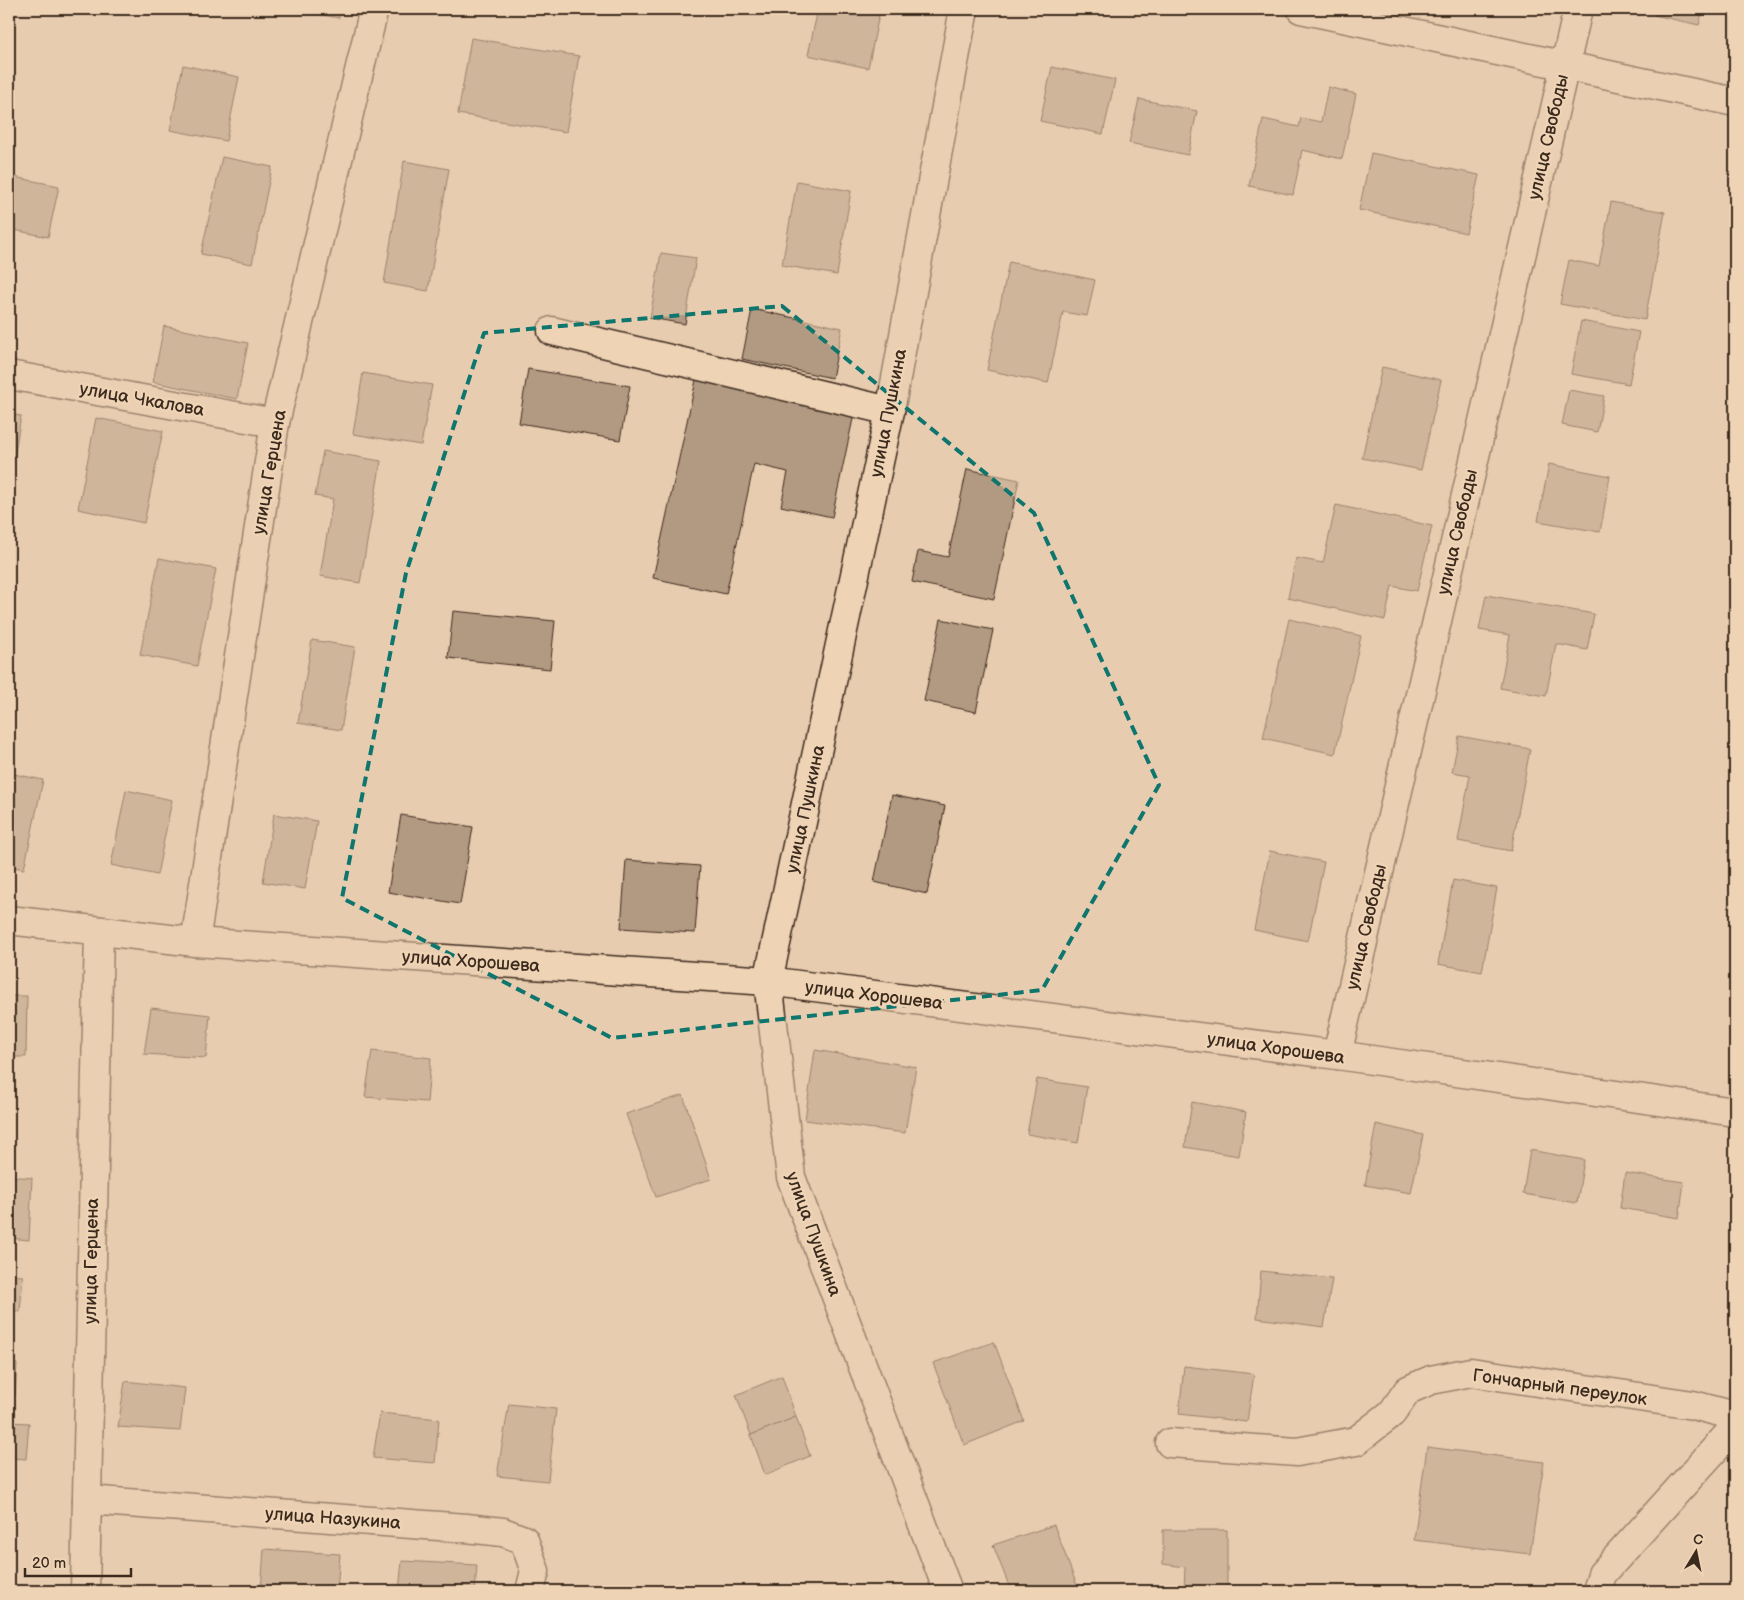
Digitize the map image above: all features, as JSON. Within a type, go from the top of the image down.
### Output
[{"type":"street","name":"улица Герцена","points":[[195,942],[276,423],[374,9]]},
{"type":"street","name":"улица Пушкина","points":[[948,1591],[791,1177],[768,981],[890,411],[964,9]]},
{"type":"street","points":[[1301,9],[1735,102]]},
{"type":"street","name":"улица Свободы","points":[[1337,1056],[1578,9]]},
{"type":"street","points":[[552,331],[890,411]]},
{"type":"street","name":"улица Чкалова","points":[[9,374],[276,423]]},
{"type":"street","name":"улица Хорошева","points":[[9,920],[195,942],[768,981],[1337,1056],[1735,1112]]},
{"type":"street","name":"улица Герцена","points":[[85,1591],[99,931]]},
{"type":"street","name":"Гончарный переулок","points":[[1170,1443],[1297,1452],[1356,1441],[1392,1413],[1408,1390],[1431,1380],[1471,1372],[1683,1404],[1735,1416]]},
{"type":"street","points":[[1597,1591],[1602,1574],[1735,1427]]},
{"type":"street","name":"улица Назукина","points":[[87,1500],[503,1532],[524,1540],[536,1571],[530,1591]]},
{"type":"highlighted area","points":[[782,306],[1034,513],[1159,785],[1042,990],[612,1038],[342,898],[406,573],[484,333]]},
{"type":"building","points":[[290,9],[340,9],[339,18]]},
{"type":"building","points":[[818,9],[880,10],[868,68],[808,55]]},
{"type":"building","points":[[1656,9],[1703,9],[1699,25],[1654,15]]},
{"type":"building","points":[[471,38],[579,56],[566,132],[458,114]]},
{"type":"building","points":[[183,65],[239,77],[226,141],[170,130]]},
{"type":"building","points":[[1052,67],[1115,80],[1103,134],[1040,121]]},
{"type":"building","points":[[1328,87],[1356,94],[1342,159],[1302,150],[1293,195],[1249,186],[1263,119],[1299,127],[1301,118],[1321,122]]},
{"type":"building","points":[[1139,99],[1197,111],[1188,155],[1129,143]]},
{"type":"building","points":[[1371,153],[1479,175],[1466,233],[1359,210]]},
{"type":"building","points":[[222,157],[272,167],[252,264],[201,254]]},
{"type":"building","points":[[404,161],[449,169],[428,291],[384,283]]},
{"type":"building","points":[[9,176],[59,186],[48,237],[9,229]]},
{"type":"building","points":[[797,181],[851,191],[837,275],[782,265]]},
{"type":"building","points":[[1611,202],[1665,212],[1645,320],[1560,304],[1569,260],[1599,266]]},
{"type":"building","points":[[661,253],[696,258],[685,324],[650,318]]},
{"type":"building","points":[[1009,262],[1095,280],[1087,316],[1063,312],[1048,383],[987,370]]},
{"type":"building","points":[[752,309],[842,328],[832,378],[742,359]]},
{"type":"building","points":[[1581,321],[1639,332],[1629,384],[1571,374]]},
{"type":"building","points":[[164,326],[248,343],[237,399],[153,382]]},
{"type":"building","points":[[1382,367],[1441,380],[1421,470],[1362,458]]},
{"type":"building","points":[[528,369],[630,386],[620,440],[519,423]]},
{"type":"building","points":[[363,373],[432,385],[421,445],[353,434]]},
{"type":"building","points":[[696,380],[854,414],[832,517],[781,506],[788,472],[754,464],[726,594],[653,578]]},
{"type":"building","points":[[1569,390],[1604,396],[1597,432],[1562,425]]},
{"type":"building","points":[[9,414],[21,416],[10,482],[9,482]]},
{"type":"building","points":[[96,418],[163,431],[144,523],[78,509]]},
{"type":"building","points":[[323,451],[381,461],[360,583],[320,576],[333,499],[315,496]]},
{"type":"building","points":[[1549,464],[1610,476],[1600,532],[1538,521]]},
{"type":"building","points":[[967,469],[1019,480],[994,599],[912,582],[918,551],[948,557]]},
{"type":"building","points":[[1336,505],[1432,526],[1417,591],[1392,586],[1385,620],[1288,598],[1296,558],[1323,563]]},
{"type":"building","points":[[159,558],[216,569],[197,666],[140,655]]},
{"type":"building","points":[[1486,595],[1594,614],[1587,650],[1556,644],[1546,696],[1500,688],[1510,635],[1479,630]]},
{"type":"building","points":[[453,611],[555,621],[550,669],[448,658]]},
{"type":"building","points":[[941,619],[993,630],[976,712],[924,701]]},
{"type":"building","points":[[1289,619],[1361,636],[1335,754],[1263,738]]},
{"type":"building","points":[[312,640],[355,647],[341,730],[298,723]]},
{"type":"building","points":[[1459,736],[1530,749],[1511,851],[1458,841],[1470,775],[1452,772]]},
{"type":"building","points":[[9,773],[43,780],[24,869],[9,866]]},
{"type":"building","points":[[126,790],[172,800],[157,875],[111,865]]},
{"type":"building","points":[[892,795],[945,806],[927,894],[874,882]]},
{"type":"building","points":[[274,814],[317,821],[305,889],[263,882]]},
{"type":"building","points":[[401,815],[473,827],[460,904],[388,892]]},
{"type":"building","points":[[1270,851],[1324,862],[1308,941],[1254,930]]},
{"type":"building","points":[[626,860],[700,866],[695,933],[621,928]]},
{"type":"building","points":[[1453,880],[1497,888],[1482,972],[1438,964]]},
{"type":"building","points":[[9,996],[27,996],[26,1057],[9,1057]]},
{"type":"building","points":[[151,1008],[210,1015],[206,1058],[144,1054]]},
{"type":"building","points":[[815,1050],[916,1067],[905,1133],[805,1120]]},
{"type":"building","points":[[372,1051],[431,1058],[427,1102],[365,1097]]},
{"type":"building","points":[[1037,1079],[1087,1087],[1078,1143],[1027,1134]]},
{"type":"building","points":[[683,1095],[711,1179],[656,1197],[626,1114]]},
{"type":"building","points":[[1192,1102],[1246,1112],[1239,1156],[1185,1147]]},
{"type":"building","points":[[1376,1124],[1423,1135],[1411,1193],[1365,1185]]},
{"type":"building","points":[[1530,1150],[1584,1160],[1577,1203],[1523,1194]]},
{"type":"building","points":[[1625,1173],[1684,1182],[1679,1218],[1620,1208]]},
{"type":"building","points":[[9,1176],[32,1178],[29,1240],[9,1238]]},
{"type":"building","points":[[1261,1271],[1332,1279],[1324,1327],[1257,1318]]},
{"type":"building","points":[[9,1275],[23,1276],[20,1312],[9,1311]]},
{"type":"building","points":[[994,1342],[1024,1421],[964,1445],[933,1363]]},
{"type":"building","points":[[9,1363],[17,1364],[15,1396],[9,1396]]},
{"type":"building","points":[[1184,1366],[1254,1374],[1247,1422],[1179,1414]]},
{"type":"building","points":[[782,1376],[796,1417],[751,1435],[736,1395]]},
{"type":"building","points":[[125,1381],[185,1388],[180,1431],[118,1427]]},
{"type":"building","points":[[509,1404],[556,1409],[548,1481],[497,1476]]},
{"type":"building","points":[[380,1413],[439,1419],[435,1463],[373,1458]]},
{"type":"building","points":[[796,1417],[810,1456],[765,1475],[751,1435]]},
{"type":"building","points":[[9,1422],[29,1423],[26,1459],[9,1458]]},
{"type":"building","points":[[1427,1447],[1544,1462],[1530,1554],[1414,1540]]},
{"type":"building","points":[[1054,1525],[1079,1591],[1011,1591],[993,1545]]},
{"type":"building","points":[[1163,1530],[1227,1530],[1227,1591],[1184,1591],[1185,1567],[1163,1564]]},
{"type":"building","points":[[264,1549],[340,1554],[337,1591],[261,1591]]},
{"type":"building","points":[[402,1561],[477,1565],[475,1591],[399,1591]]}]
